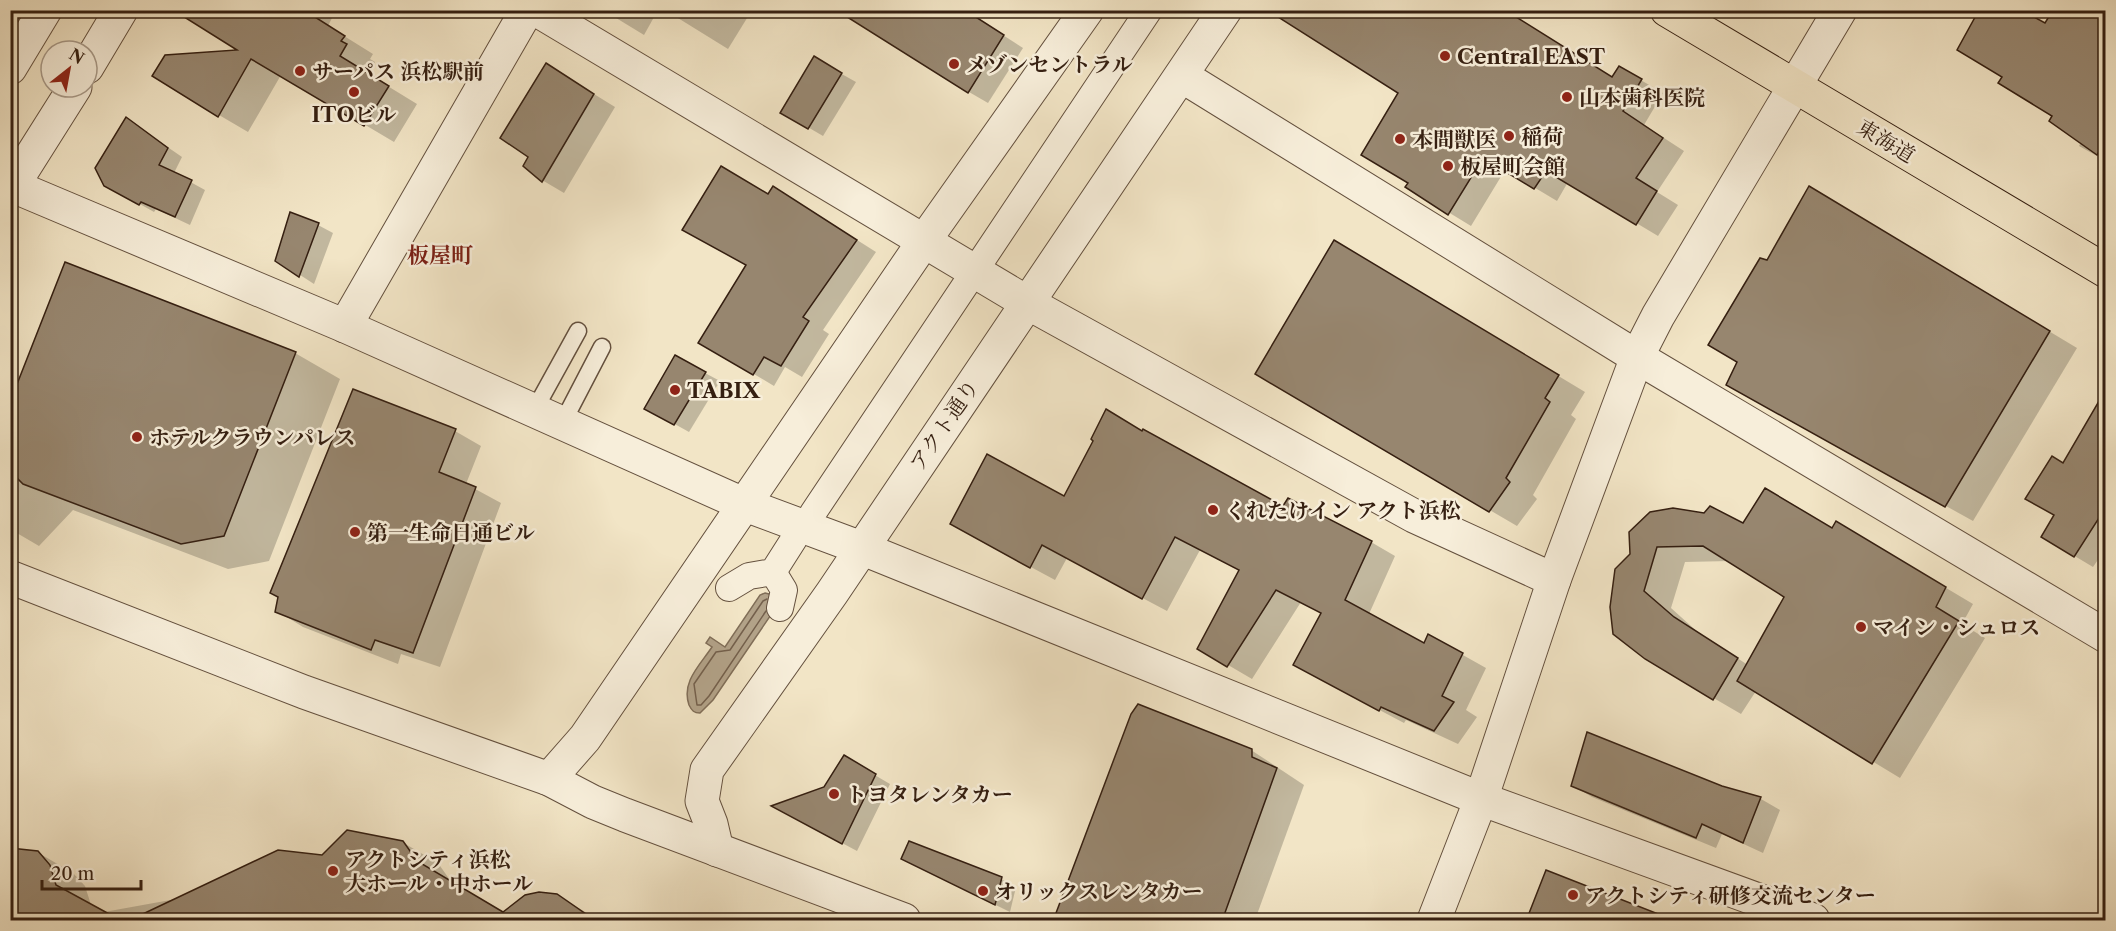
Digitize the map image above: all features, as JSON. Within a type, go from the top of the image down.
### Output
[{"type":"highway","name":"東海道","points":[[1666,10],[2106,271]]},
{"type":"street","points":[[10,69],[45,10]]},
{"type":"street","points":[[99,47],[121,10]]},
{"type":"street","points":[[345,326],[526,10]]},
{"type":"street","points":[[537,10],[1026,302],[1414,516],[1554,580]]},
{"type":"street","points":[[813,513],[1149,10]]},
{"type":"street","name":"アクト通り","points":[[717,850],[711,824],[702,801],[707,770],[861,548],[1225,10]]},
{"type":"street","points":[[1434,921],[1481,799],[1554,580],[1637,357],[1840,10]]},
{"type":"street","points":[[549,778],[585,738],[1077,14]]},
{"type":"street","points":[[1182,76],[1637,357],[2106,636]]},
{"type":"street","points":[[68,99],[12,188],[345,326],[743,504],[861,548],[1481,799],[1813,921]]},
{"type":"street","points":[[729,588],[749,576],[773,572],[794,539]]},
{"type":"street","points":[[773,572],[784,590],[780,608]]},
{"type":"street","points":[[10,577],[304,692],[549,778],[593,802],[904,921]]},
{"type":"lane","points":[[549,416],[578,331]]},
{"type":"lane","points":[[549,416],[602,347]]},
{"type":"water","points":[[765,593],[773,595],[777,606],[713,700],[700,713],[695,712],[689,705],[688,689],[693,674],[712,647],[706,643],[710,637],[725,647],[760,595]]},
{"type":"building","points":[[173,10],[304,10],[345,36],[341,41],[347,44],[340,56],[389,86],[364,126],[251,59],[218,117],[152,76],[165,55],[237,50]]},
{"type":"building","name":"メゾンセントラル","points":[[836,10],[965,10],[1004,35],[968,93]]},
{"type":"building","points":[[1267,10],[1505,10],[1612,77],[1619,66],[1642,79],[1623,111],[1663,138],[1636,178],[1657,191],[1636,225],[1546,171],[1534,189],[1483,158],[1448,215],[1405,187],[1408,183],[1361,155],[1398,93]]},
{"type":"building","points":[[1979,10],[2021,10],[2045,23],[2053,10],[2106,10],[2106,139],[2097,155],[2049,121],[2052,116],[1998,83],[2002,77],[1957,50]]},
{"type":"building","points":[[814,56],[842,73],[808,129],[780,113]]},
{"type":"building","points":[[546,63],[594,94],[542,182],[523,166],[528,157],[500,138]]},
{"type":"building","points":[[126,117],[168,148],[159,165],[192,180],[175,217],[141,202],[139,205],[104,186],[95,168]]},
{"type":"building","points":[[721,166],[768,194],[773,186],[857,240],[803,317],[809,321],[781,366],[764,357],[753,375],[698,343],[746,265],[682,230]]},
{"type":"building","points":[[1809,186],[2050,331],[1945,507],[1726,385],[1737,362],[1708,345],[1760,258],[1767,260]]},
{"type":"building","points":[[290,212],[319,223],[299,277],[275,261]]},
{"type":"building","points":[[1334,240],[1559,375],[1545,398],[1550,402],[1506,478],[1510,482],[1489,512],[1255,374]]},
{"type":"building","name":"ホテルクラウンパレス","points":[[65,262],[296,352],[224,536],[181,544],[23,484],[10,471],[10,402]]},
{"type":"building","name":"TABIX","points":[[675,355],[706,372],[674,425],[644,409]]},
{"type":"building","name":"第一生命日通ビル","points":[[353,389],[456,429],[439,472],[476,487],[413,653],[375,640],[371,650],[275,612],[278,597],[270,593]]},
{"type":"building","points":[[2106,389],[2106,507],[2074,557],[2041,537],[2054,515],[2025,499],[2052,456],[2063,463]]},
{"type":"building","points":[[1106,409],[1142,431],[1143,429],[1283,506],[1288,498],[1372,541],[1345,600],[1424,643],[1428,634],[1463,653],[1442,696],[1454,702],[1434,731],[1381,707],[1379,711],[1293,665],[1321,613],[1276,590],[1227,667],[1197,649],[1239,570],[1175,537],[1142,599],[1042,545],[1030,568],[950,524],[987,454],[1064,496],[1093,441],[1091,439]]},
{"type":"building","name":"マイン・シュロス","points":[[1765,488],[1832,528],[1836,521],[1946,587],[1936,607],[1959,621],[1872,764],[1737,681],[1784,597],[1703,546],[1657,547],[1644,591],[1674,617],[1738,658],[1713,700],[1645,659],[1613,634],[1610,607],[1615,569],[1630,554],[1629,532],[1650,512],[1673,508],[1704,513],[1710,506],[1743,523]]},
{"type":"building","points":[[1138,704],[1252,749],[1252,757],[1277,768],[1222,921],[1053,921],[1131,714]]},
{"type":"building","points":[[1587,732],[1722,786],[1761,797],[1743,843],[1702,824],[1696,838],[1571,786]]},
{"type":"building","name":"トヨタレンタカー","points":[[844,755],[876,774],[842,844],[771,806],[824,787]]},
{"type":"building","name":"アクトシティ浜松 大ホール・中ホール","points":[[347,830],[403,841],[417,861],[503,912],[525,895],[539,892],[557,894],[596,921],[128,921],[278,850],[322,855]]},
{"type":"building","name":"オリックスレンタカー","points":[[909,841],[1002,877],[995,905],[901,859]]},
{"type":"building","points":[[10,848],[38,851],[50,865],[56,885],[122,921],[14,921],[16,902],[10,898]]},
{"type":"building","name":"アクトシティ研修交流センター","points":[[1546,870],[1671,919],[1671,921],[1526,921]]},
{"type":"place","name":"Central EAST","points":[[1445,56]]},
{"type":"place","name":"メゾンセントラル","points":[[954,64]]},
{"type":"place","name":"サーパス 浜松駅前","points":[[300,71]]},
{"type":"place","name":"ITOビル","points":[[354,92]]},
{"type":"place","name":"山本歯科医院","points":[[1567,97]]},
{"type":"place","name":"稲荷","points":[[1509,136]]},
{"type":"place","name":"本間獣医","points":[[1400,139]]},
{"type":"place","name":"板屋町会館","points":[[1448,166]]},
{"type":"place","name":"TABIX","points":[[675,390]]},
{"type":"place","name":"ホテルクラウンパレス","points":[[137,437]]},
{"type":"place","name":"くれたけイン アクト浜松","points":[[1213,510]]},
{"type":"place","name":"第一生命日通ビル","points":[[355,532]]},
{"type":"place","name":"マイン・シュロス","points":[[1861,627]]},
{"type":"place","name":"トヨタレンタカー","points":[[834,794]]},
{"type":"place","name":"アクトシティ浜松 大ホール・中ホール","points":[[333,871]]},
{"type":"place","name":"オリックスレンタカー","points":[[983,891]]},
{"type":"place","name":"アクトシティ研修交流センター","points":[[1573,895]]},
{"type":"district","name":"板屋町","points":[[440,255]]}]
